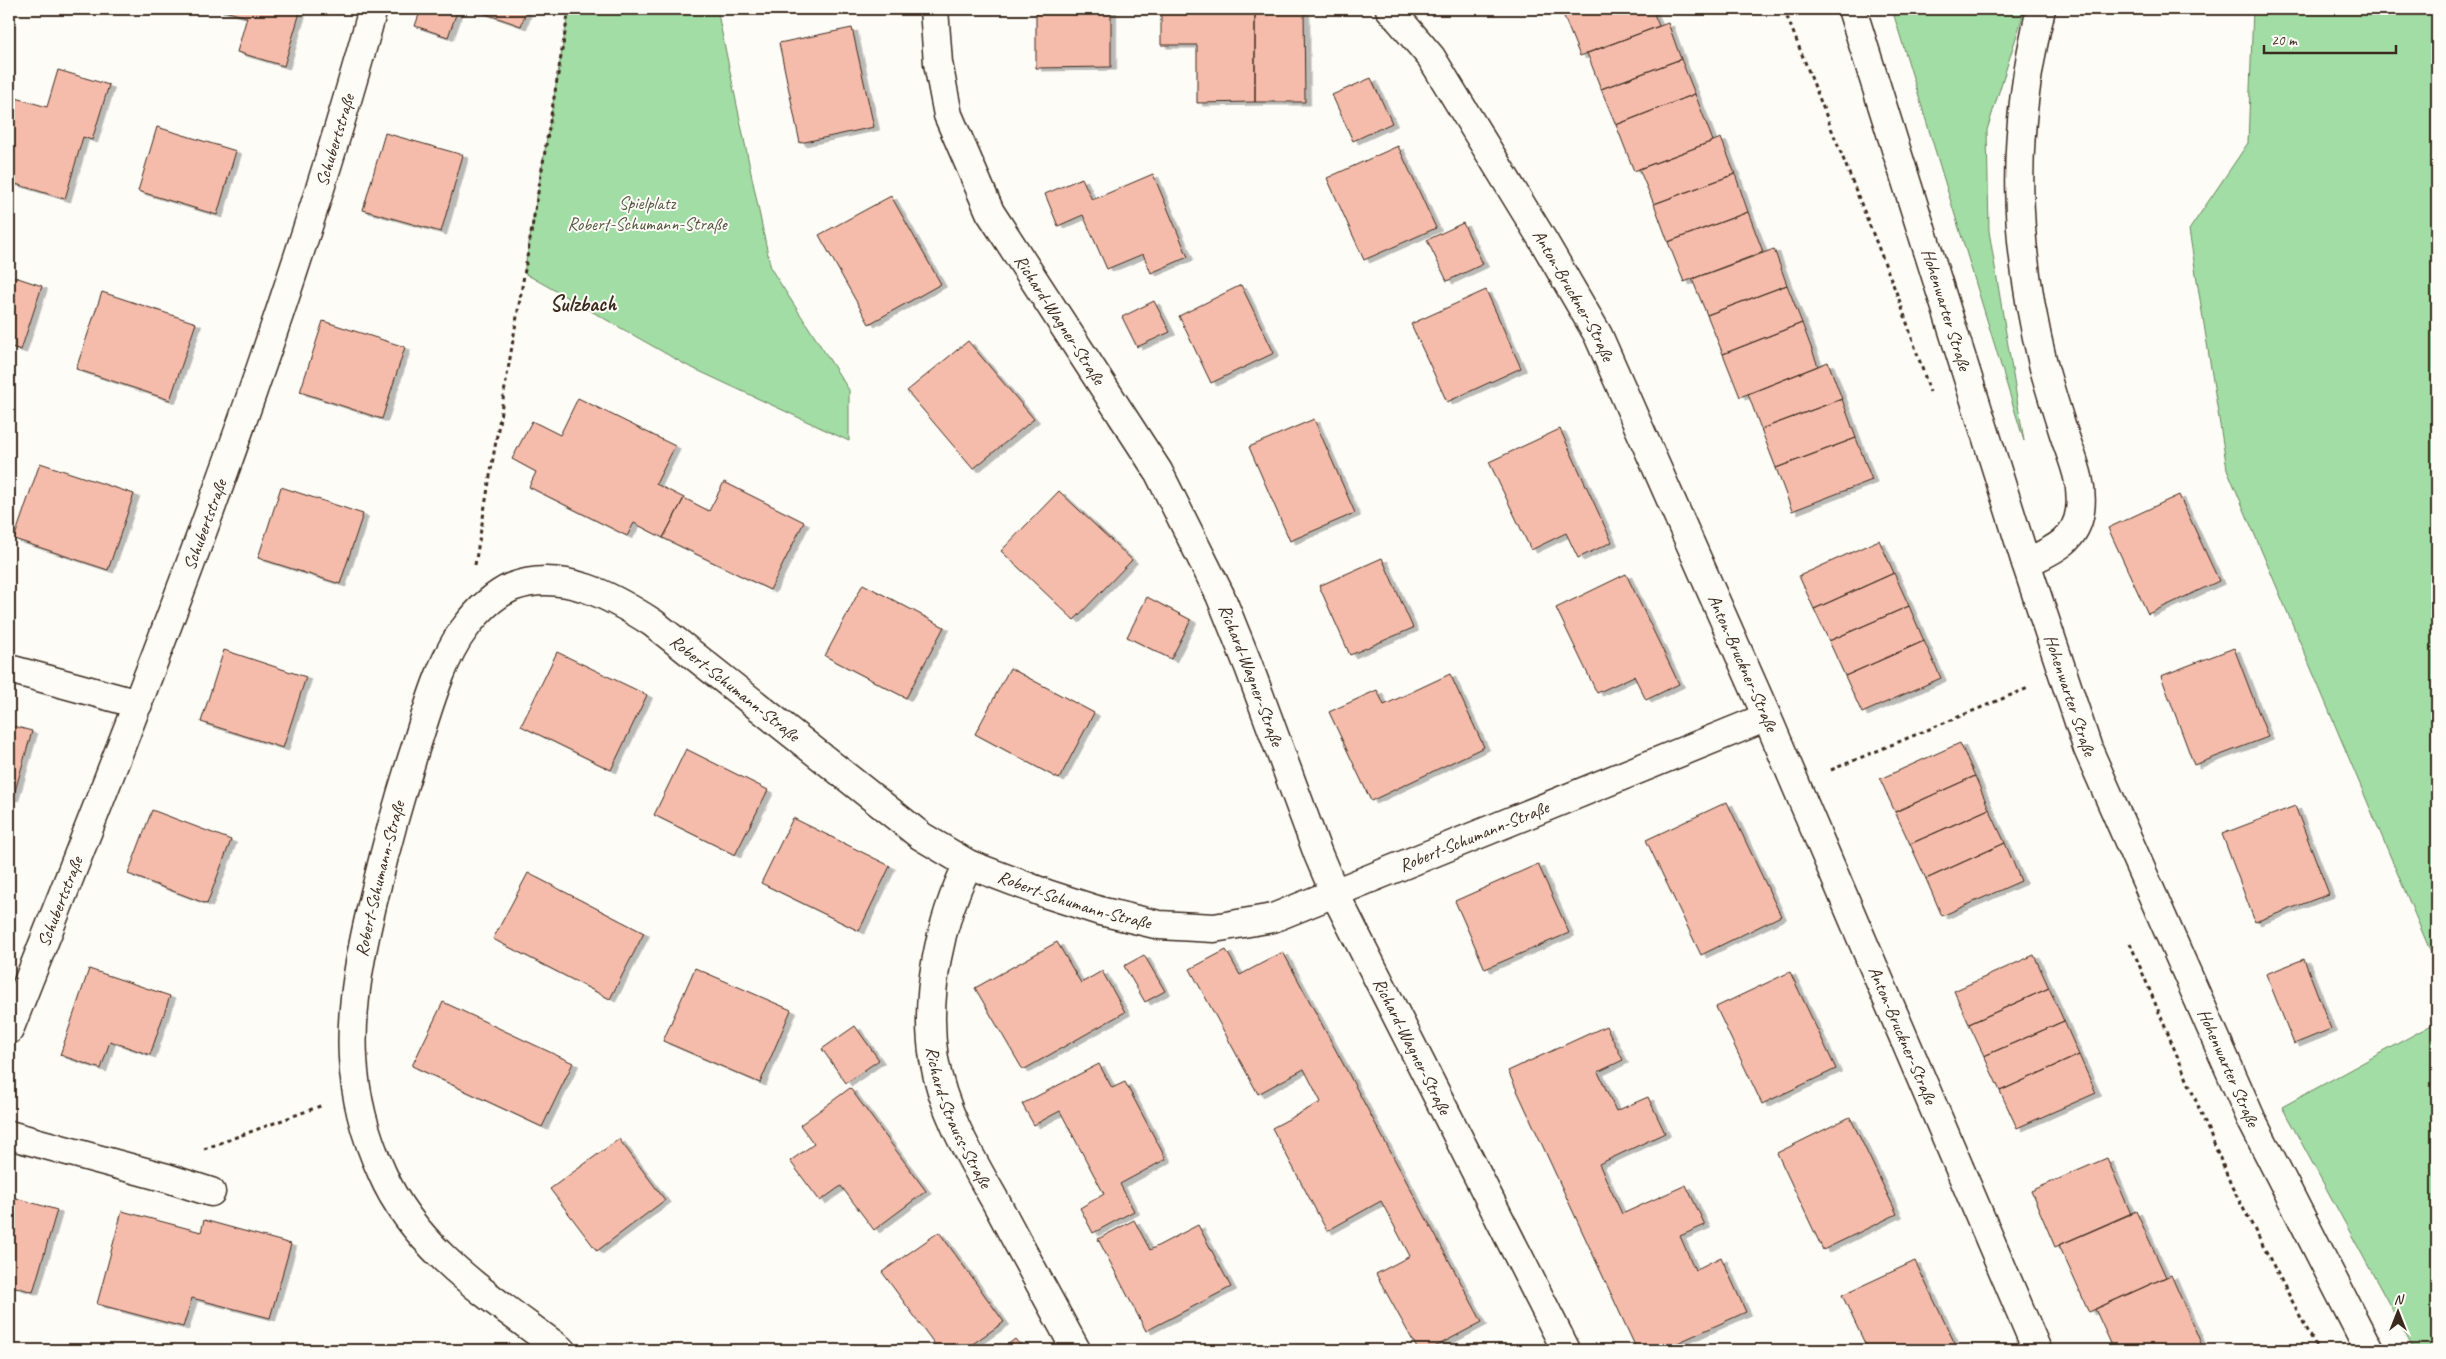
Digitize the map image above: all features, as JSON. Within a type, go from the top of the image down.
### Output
[{"type":"street","name":"Schubertstraße","points":[[9,1030],[138,704],[221,482],[344,112],[372,9]]},
{"type":"street","name":"Richard-Wagner-Straße","points":[[934,9],[938,63],[948,115],[990,212],[1158,471],[1220,595],[1249,667],[1318,854],[1335,894],[1566,1350]]},
{"type":"street","name":"Anton-Bruckner-Straße","points":[[1390,9],[1431,57],[1544,242],[1598,336],[1796,784],[2037,1350]]},
{"type":"street","name":"Hohenwarter Straße","points":[[1852,9],[2026,563],[2088,749],[2253,1123],[2369,1350]]},
{"type":"street","points":[[2026,563],[2061,547],[2071,534],[2080,512],[2081,487],[2045,370],[2022,261],[2018,198],[2020,139],[2024,89],[2041,9]]},
{"type":"street","name":"Robert-Schumann-Straße","points":[[562,1350],[455,1270],[407,1217],[382,1174],[358,1100],[353,1056],[354,1012],[358,971],[366,929],[395,812],[426,714],[444,667],[464,629],[488,603],[512,587],[544,581],[576,584],[615,598],[653,622],[921,836],[968,864],[1047,894],[1100,911],[1159,925],[1186,928],[1214,928],[1273,918],[1767,718]]},
{"type":"street","points":[[9,669],[138,704]]},
{"type":"street","name":"Richard-Strauss-Straße","points":[[968,864],[959,882],[946,920],[935,976],[931,1015],[934,1058],[945,1102],[963,1142],[1076,1350]]},
{"type":"street","points":[[9,1135],[167,1178],[211,1192]]},
{"type":"path","points":[[474,571],[569,9]]},
{"type":"path","points":[[1796,784],[2029,687]]},
{"type":"path","points":[[222,1142],[312,1108]]},
{"type":"green space","name":"Spielplatz Robert-Schumann-Straße","points":[[569,9],[717,9],[771,269],[849,390],[849,441],[686,365],[524,273]]},
{"type":"green space","points":[[1892,9],[2025,9],[1987,130],[1989,231],[2024,441]]},
{"type":"green space","points":[[2253,9],[2437,9],[2437,967],[2227,469],[2189,230],[2248,143]]},
{"type":"green space","points":[[2437,1022],[2437,1350],[2414,1350],[2282,1107]]},
{"type":"building","points":[[217,9],[301,9],[284,66],[237,52],[247,17]]},
{"type":"building","points":[[421,9],[458,9],[448,37],[415,26]]},
{"type":"building","points":[[472,9],[527,9],[521,26]]},
{"type":"building","points":[[1036,9],[1111,9],[1111,67],[1036,68]]},
{"type":"building","points":[[1161,9],[1255,9],[1255,102],[1197,103],[1197,45],[1161,45]]},
{"type":"building","points":[[1255,9],[1304,9],[1305,102],[1255,102]]},
{"type":"building","points":[[1576,9],[1652,9],[1659,26],[1580,56],[1563,14]]},
{"type":"building","points":[[1668,23],[1681,59],[1601,89],[1587,53]]},
{"type":"building","points":[[852,28],[874,127],[800,143],[779,43]]},
{"type":"building","points":[[1681,59],[1695,94],[1616,125],[1601,89]]},
{"type":"building","points":[[58,70],[109,85],[92,140],[83,137],[65,199],[9,182],[9,96],[47,107]]},
{"type":"building","points":[[1371,78],[1392,123],[1353,141],[1332,95]]},
{"type":"building","points":[[1695,94],[1713,141],[1634,171],[1616,125]]},
{"type":"building","points":[[157,127],[236,151],[217,215],[138,191]]},
{"type":"building","points":[[385,133],[463,155],[441,232],[363,210]]},
{"type":"building","points":[[1721,138],[1735,174],[1654,204],[1639,169]]},
{"type":"building","points":[[1398,146],[1436,228],[1364,260],[1327,178]]},
{"type":"building","points":[[1153,174],[1188,257],[1151,273],[1143,254],[1107,269],[1083,215],[1058,226],[1045,194],[1082,178],[1092,200]]},
{"type":"building","points":[[1735,174],[1748,212],[1668,242],[1654,204]]},
{"type":"building","points":[[891,196],[941,284],[869,324],[819,235]]},
{"type":"building","points":[[1748,212],[1763,252],[1684,282],[1668,242]]},
{"type":"building","points":[[1463,223],[1483,264],[1447,281],[1427,240]]},
{"type":"building","points":[[1774,249],[1787,285],[1707,315],[1692,279]]},
{"type":"building","points":[[9,275],[42,286],[21,350],[9,346]]},
{"type":"building","points":[[1241,285],[1274,353],[1211,383],[1179,316]]},
{"type":"building","points":[[1787,285],[1802,323],[1723,354],[1707,315]]},
{"type":"building","points":[[1486,290],[1521,368],[1447,402],[1411,324]]},
{"type":"building","points":[[102,292],[196,323],[170,400],[76,369]]},
{"type":"building","points":[[1154,301],[1170,332],[1137,347],[1122,317]]},
{"type":"building","points":[[323,321],[405,347],[382,419],[300,392]]},
{"type":"building","points":[[1802,323],[1818,366],[1740,397],[1723,354]]},
{"type":"building","points":[[968,341],[1034,419],[973,469],[907,391]]},
{"type":"building","points":[[1828,362],[1842,399],[1761,429],[1748,394]]},
{"type":"building","points":[[578,398],[675,446],[656,484],[684,498],[663,538],[634,523],[627,536],[529,487],[536,472],[512,459],[532,421],[560,435]]},
{"type":"building","points":[[1842,399],[1856,438],[1776,468],[1761,429]]},
{"type":"building","points":[[1314,419],[1355,513],[1290,541],[1249,447]]},
{"type":"building","points":[[1560,429],[1612,542],[1578,558],[1566,533],[1531,550],[1489,462]]},
{"type":"building","points":[[1856,438],[1872,480],[1792,511],[1776,468]]},
{"type":"building","points":[[40,463],[134,494],[108,570],[14,539]]},
{"type":"building","points":[[724,482],[804,522],[770,590],[663,538],[684,498],[709,511]]},
{"type":"building","points":[[281,487],[363,514],[340,584],[258,558]]},
{"type":"building","points":[[1059,491],[1132,560],[1074,620],[1001,551]]},
{"type":"building","points":[[2179,495],[2219,581],[2148,614],[2108,528]]},
{"type":"building","points":[[1879,540],[1894,573],[1814,609],[1799,576]]},
{"type":"building","points":[[1382,558],[1413,628],[1350,655],[1319,586]]},
{"type":"building","points":[[1894,573],[1909,606],[1829,641],[1814,609]]},
{"type":"building","points":[[1626,574],[1679,684],[1646,700],[1634,676],[1597,693],[1556,608]]},
{"type":"building","points":[[863,584],[944,627],[906,698],[825,656]]},
{"type":"building","points":[[1147,597],[1191,620],[1171,659],[1127,637]]},
{"type":"building","points":[[1909,606],[1924,641],[1845,676],[1829,641]]},
{"type":"building","points":[[1924,641],[1941,678],[1862,713],[1845,676]]},
{"type":"building","points":[[2234,648],[2268,737],[2194,765],[2161,676]]},
{"type":"building","points":[[224,650],[306,677],[283,748],[201,722]]},
{"type":"building","points":[[557,652],[647,695],[611,770],[521,726]]},
{"type":"building","points":[[1010,668],[1094,713],[1059,779],[975,734]]},
{"type":"building","points":[[1450,674],[1484,747],[1371,801],[1329,712],[1377,690],[1384,705]]},
{"type":"building","points":[[9,725],[32,731],[13,798],[9,797]]},
{"type":"building","points":[[1960,743],[1975,776],[1895,812],[1880,779]]},
{"type":"building","points":[[686,749],[768,790],[735,855],[654,815]]},
{"type":"building","points":[[1975,776],[1989,809],[1910,844],[1895,812]]},
{"type":"building","points":[[1727,802],[1781,916],[1701,955],[1646,840]]},
{"type":"building","points":[[2295,806],[2329,894],[2255,922],[2222,834]]},
{"type":"building","points":[[1989,809],[2005,843],[1926,879],[1910,844]]},
{"type":"building","points":[[152,810],[231,840],[207,904],[128,874]]},
{"type":"building","points":[[793,818],[890,866],[859,931],[761,883]]},
{"type":"building","points":[[2005,843],[2021,881],[1942,916],[1926,879]]},
{"type":"building","points":[[1538,864],[1569,933],[1485,969],[1455,901]]},
{"type":"building","points":[[528,873],[644,933],[610,999],[493,939]]},
{"type":"building","points":[[1057,942],[1081,983],[1102,971],[1125,1012],[1023,1070],[975,988]]},
{"type":"building","points":[[1226,950],[1240,975],[1283,952],[1482,1322],[1429,1350],[1418,1350],[1376,1274],[1410,1256],[1381,1201],[1327,1231],[1272,1128],[1321,1102],[1304,1069],[1258,1094],[1190,969]]},
{"type":"building","points":[[1144,955],[1165,991],[1145,1002],[1124,966]]},
{"type":"building","points":[[2034,955],[2049,988],[1969,1024],[1954,991]]},
{"type":"building","points":[[2304,959],[2331,1029],[2294,1044],[2266,974]]},
{"type":"building","points":[[695,968],[791,1010],[760,1083],[663,1041]]},
{"type":"building","points":[[89,969],[170,996],[150,1055],[110,1041],[101,1069],[60,1055]]},
{"type":"building","points":[[1790,972],[1836,1069],[1762,1104],[1716,1007]]},
{"type":"building","points":[[2049,988],[2064,1021],[1984,1056],[1969,1024]]},
{"type":"building","points":[[443,1002],[573,1063],[542,1127],[412,1066]]},
{"type":"building","points":[[2064,1021],[2079,1055],[2000,1091],[1984,1056]]},
{"type":"building","points":[[855,1026],[879,1060],[846,1083],[822,1049]]},
{"type":"building","points":[[1606,1026],[1623,1060],[1598,1072],[1616,1111],[1648,1097],[1665,1133],[1599,1164],[1622,1214],[1686,1185],[1705,1225],[1680,1236],[1695,1270],[1721,1257],[1746,1312],[1662,1350],[1637,1350],[1508,1071]]},
{"type":"building","points":[[2079,1055],[2096,1093],[2017,1128],[2000,1091]]},
{"type":"building","points":[[1099,1064],[1112,1088],[1125,1082],[1166,1159],[1120,1184],[1134,1211],[1093,1233],[1080,1208],[1104,1194],[1060,1111],[1034,1125],[1022,1104]]},
{"type":"building","points":[[850,1088],[926,1191],[874,1230],[841,1186],[820,1201],[790,1161],[814,1144],[800,1125]]},
{"type":"building","points":[[1850,1117],[1897,1214],[1823,1250],[1777,1153]]},
{"type":"building","points":[[619,1139],[665,1200],[597,1251],[550,1189]]},
{"type":"building","points":[[2107,1158],[2131,1214],[2055,1247],[2031,1191]]},
{"type":"building","points":[[9,1196],[57,1210],[33,1292],[9,1285]]},
{"type":"building","points":[[122,1211],[201,1232],[204,1220],[291,1244],[270,1318],[192,1298],[183,1327],[97,1304]]},
{"type":"building","points":[[2136,1211],[2166,1277],[2089,1312],[2059,1245]]},
{"type":"building","points":[[1134,1220],[1150,1250],[1198,1225],[1231,1287],[1146,1331],[1098,1239]]},
{"type":"building","points":[[939,1232],[1004,1322],[964,1350],[939,1350],[882,1272]]},
{"type":"building","points":[[1915,1261],[1958,1350],[1868,1350],[1842,1295]]},
{"type":"building","points":[[2171,1275],[2204,1350],[2114,1350],[2095,1309]]},
{"type":"building","points":[[1015,1339],[1024,1350],[1001,1350]]},
{"type":"district","name":"Sulzbach","points":[[583,303]]}]
